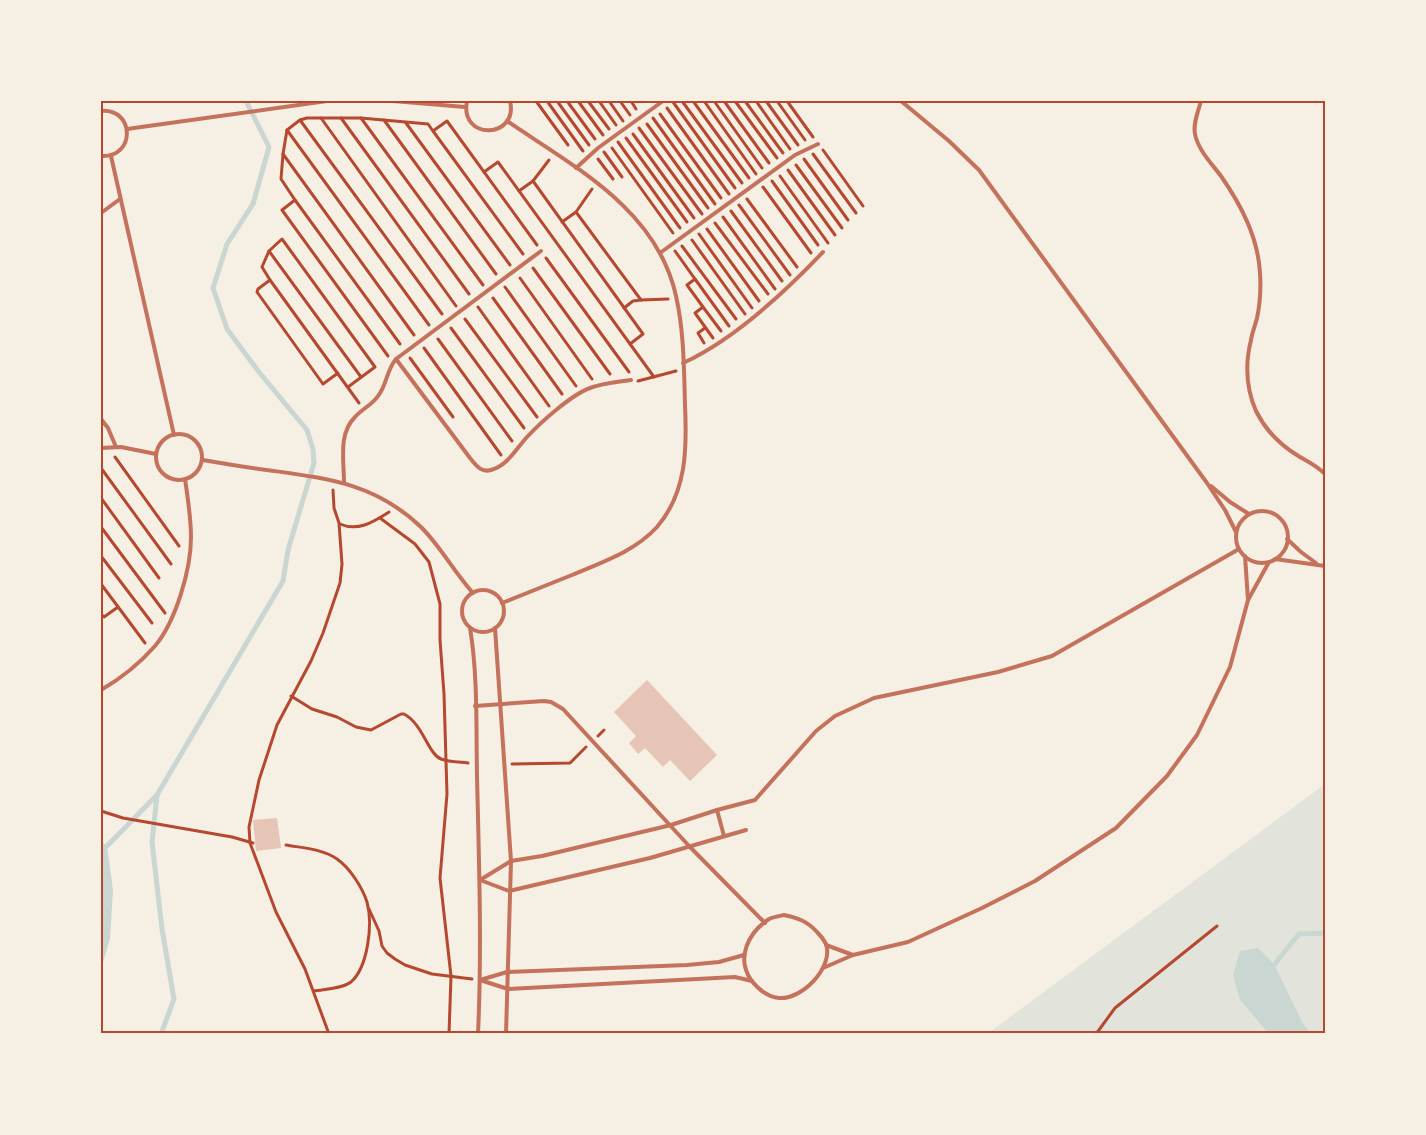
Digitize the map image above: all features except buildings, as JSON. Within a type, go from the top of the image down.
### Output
[{"type":"lane","points":[[127,129],[327,101]]},
{"type":"lane","points":[[393,101],[465,107]]},
{"type":"lane","points":[[466,101],[466,114],[469,121],[481,130],[496,130],[502,127],[511,114],[510,101]]},
{"type":"lane","points":[[576,168],[587,157],[662,101]]},
{"type":"lane","points":[[901,101],[979,170],[1207,483],[1225,510],[1236,532]]},
{"type":"lane","points":[[1202,101],[1195,126],[1195,136],[1202,150],[1242,209],[1254,240],[1260,271],[1259,305],[1247,366],[1251,396],[1263,423],[1278,442],[1325,474]]},
{"type":"lane","points":[[101,111],[114,112],[120,116],[125,122],[128,136],[122,149],[111,156],[101,156]]},
{"type":"lane","points":[[502,603],[609,560],[642,541],[657,526],[677,495],[682,480],[686,431],[684,363],[677,300],[664,261],[651,237],[636,217],[614,195],[507,121]]},
{"type":"lane","points":[[660,253],[782,164],[818,144]]},
{"type":"lane","points":[[111,156],[174,434]]},
{"type":"lane","points":[[101,213],[120,199]]},
{"type":"lane","points":[[344,483],[343,442],[345,433],[352,420],[379,396],[396,358],[542,251]]},
{"type":"lane","points":[[684,363],[709,350],[749,320],[823,252]]},
{"type":"lane","points":[[396,358],[470,458],[480,469],[490,471],[506,461],[541,423],[581,392],[597,386],[631,380]]},
{"type":"lane","points":[[101,419],[108,428],[116,447]]},
{"type":"lane","points":[[174,434],[181,434],[195,440],[202,452],[202,460],[197,472],[185,480],[178,480],[164,475],[160,469],[156,454],[162,442],[174,434]]},
{"type":"lane","points":[[101,448],[116,447],[156,454]]},
{"type":"lane","points":[[202,460],[334,480],[358,487],[383,499],[405,513],[422,528],[438,545],[473,592]]},
{"type":"lane","points":[[101,690],[111,684],[155,645],[170,620],[182,589],[189,559],[191,539],[190,514],[185,480]]},
{"type":"lane","points":[[1207,483],[1230,502],[1249,514]]},
{"type":"lane","points":[[1288,539],[1282,553],[1276,558],[1269,562],[1252,561],[1239,550],[1236,532],[1238,525],[1249,514],[1257,511],[1272,513],[1284,523],[1288,539],[1301,552],[1318,564]]},
{"type":"lane","points":[[480,880],[511,861],[542,856],[671,825],[755,800],[816,731],[835,716],[874,698],[998,672],[1052,656],[1239,550]]},
{"type":"lane","points":[[1245,556],[1248,600]]},
{"type":"lane","points":[[1276,558],[1325,566]]},
{"type":"lane","points":[[823,968],[853,955],[908,942],[982,908],[1035,881],[1116,828],[1167,776],[1197,735],[1230,667],[1248,600],[1269,562]]},
{"type":"lane","points":[[478,1034],[480,880],[473,645],[470,628],[462,617],[462,610],[464,603],[473,592],[486,591],[498,597],[502,603],[503,616],[496,628],[511,861],[506,1034]]},
{"type":"lane","points":[[470,628],[483,632],[496,628]]},
{"type":"lane","points":[[475,706],[551,702],[563,710],[690,847],[765,923]]},
{"type":"lane","points":[[717,810],[724,836]]},
{"type":"lane","points":[[480,880],[509,891],[650,858],[746,830]]},
{"type":"lane","points":[[826,945],[826,960],[823,968],[814,981],[803,991],[792,996],[780,998],[767,994],[756,986],[748,975],[744,962],[744,948],[751,936],[770,918],[784,916],[798,918],[810,924],[826,945],[853,955]]},
{"type":"lane","points":[[480,980],[507,972],[686,966],[719,962],[744,954]]},
{"type":"lane","points":[[480,980],[508,989],[735,977],[752,980]]},
{"type":"path","points":[[536,101],[568,145]]},
{"type":"path","points":[[547,101],[587,157]]},
{"type":"path","points":[[557,101],[613,179]]},
{"type":"path","points":[[578,101],[741,326]]},
{"type":"path","points":[[588,101],[749,320]]},
{"type":"path","points":[[599,101],[621,132],[764,307]]},
{"type":"path","points":[[609,101],[698,225]]},
{"type":"path","points":[[620,101],[756,314]]},
{"type":"path","points":[[631,101],[772,300]]},
{"type":"path","points":[[662,101],[793,280]]},
{"type":"path","points":[[672,101],[802,273]]},
{"type":"path","points":[[682,101],[743,193]]},
{"type":"path","points":[[693,101],[754,185]]},
{"type":"path","points":[[704,101],[816,259]]},
{"type":"path","points":[[714,101],[823,252]]},
{"type":"path","points":[[724,101],[828,243]]},
{"type":"path","points":[[735,101],[835,235]]},
{"type":"path","points":[[745,101],[795,156],[848,220]]},
{"type":"path","points":[[756,101],[842,228]]},
{"type":"path","points":[[766,101],[795,156]]},
{"type":"path","points":[[777,101],[856,213]]},
{"type":"path","points":[[787,101],[863,206]]},
{"type":"path","points":[[655,107],[786,287]]},
{"type":"path","points":[[648,112],[778,294]]},
{"type":"path","points":[[455,420],[281,179],[280,171],[287,130],[300,120],[307,118],[361,118],[428,124],[433,131],[447,121],[632,376],[631,380],[638,381],[684,369]]},
{"type":"path","points":[[320,118],[541,423]]},
{"type":"path","points":[[341,118],[554,412]]},
{"type":"path","points":[[361,118],[568,402]]},
{"type":"path","points":[[300,120],[529,435]]},
{"type":"path","points":[[384,120],[581,392]]},
{"type":"path","points":[[406,122],[597,386]]},
{"type":"path","points":[[287,130],[518,448]]},
{"type":"path","points":[[519,191],[533,181],[554,153]]},
{"type":"path","points":[[284,154],[506,461]]},
{"type":"path","points":[[484,172],[498,162],[654,377]]},
{"type":"path","points":[[533,181],[643,334],[630,344]]},
{"type":"path","points":[[562,222],[576,212],[596,183]]},
{"type":"path","points":[[295,200],[282,210],[393,363]]},
{"type":"path","points":[[576,212],[641,300]]},
{"type":"path","points":[[348,387],[375,367],[282,240],[269,251],[262,266],[363,410]]},
{"type":"path","points":[[671,244],[733,332]]},
{"type":"path","points":[[269,251],[361,377]]},
{"type":"path","points":[[695,279],[687,285],[726,338]]},
{"type":"path","points":[[270,280],[258,289],[257,292],[323,384],[338,373]]},
{"type":"path","points":[[624,308],[633,302],[641,300],[677,300]]},
{"type":"path","points":[[703,307],[695,312],[718,344]]},
{"type":"path","points":[[706,328],[698,334],[709,350]]},
{"type":"path","points":[[109,448],[179,546]]},
{"type":"path","points":[[101,468],[171,564]]},
{"type":"path","points":[[329,1034],[300,956],[276,912],[251,843],[248,827],[265,759],[277,725],[311,661],[323,634],[340,584],[342,564],[339,523],[332,498],[334,480]]},
{"type":"path","points":[[101,498],[159,578]]},
{"type":"path","points":[[339,523],[354,528],[362,526],[380,518],[396,507]]},
{"type":"path","points":[[380,518],[415,544],[423,553],[431,566],[440,604],[447,794],[440,878],[451,976],[449,1034]]},
{"type":"path","points":[[101,528],[170,620]]},
{"type":"path","points":[[101,556],[152,623]]},
{"type":"path","points":[[101,584],[150,650]]},
{"type":"path","points":[[101,614],[104,617],[118,607]]},
{"type":"path","points":[[291,696],[312,710],[337,717],[366,730],[371,730],[404,714],[421,729],[435,755],[440,759],[477,765]]},
{"type":"path","points":[[505,765],[570,763],[604,730]]},
{"type":"path","points":[[101,811],[123,818],[232,837],[251,843]]},
{"type":"path","points":[[286,846],[318,851],[337,859],[357,881],[379,931],[382,946],[387,954],[405,965],[432,974],[480,980]]},
{"type":"path","points":[[314,991],[346,985],[358,973],[367,947],[368,906]]},
{"type":"path","points":[[1096,1034],[1115,1008],[1217,926]]},
{"type":"shaded area","points":[[1325,784],[1325,1034],[987,1034]]},
{"type":"shaded area","points":[[101,841],[107,846],[113,890],[110,939],[101,969]]},
{"type":"shaded area","points":[[1258,948],[1274,964],[1303,1024],[1311,1034],[1269,1034],[1240,1000],[1233,975],[1240,951]]},
{"type":"waterway","points":[[107,846],[157,795],[283,581],[288,550],[314,463],[313,449],[307,430],[259,372],[227,329],[213,288],[227,244],[253,204],[269,147],[246,101]]},
{"type":"waterway","points":[[157,795],[152,842],[162,929],[174,999],[161,1034]]},
{"type":"waterway","points":[[1270,970],[1299,934],[1325,933]]}]
